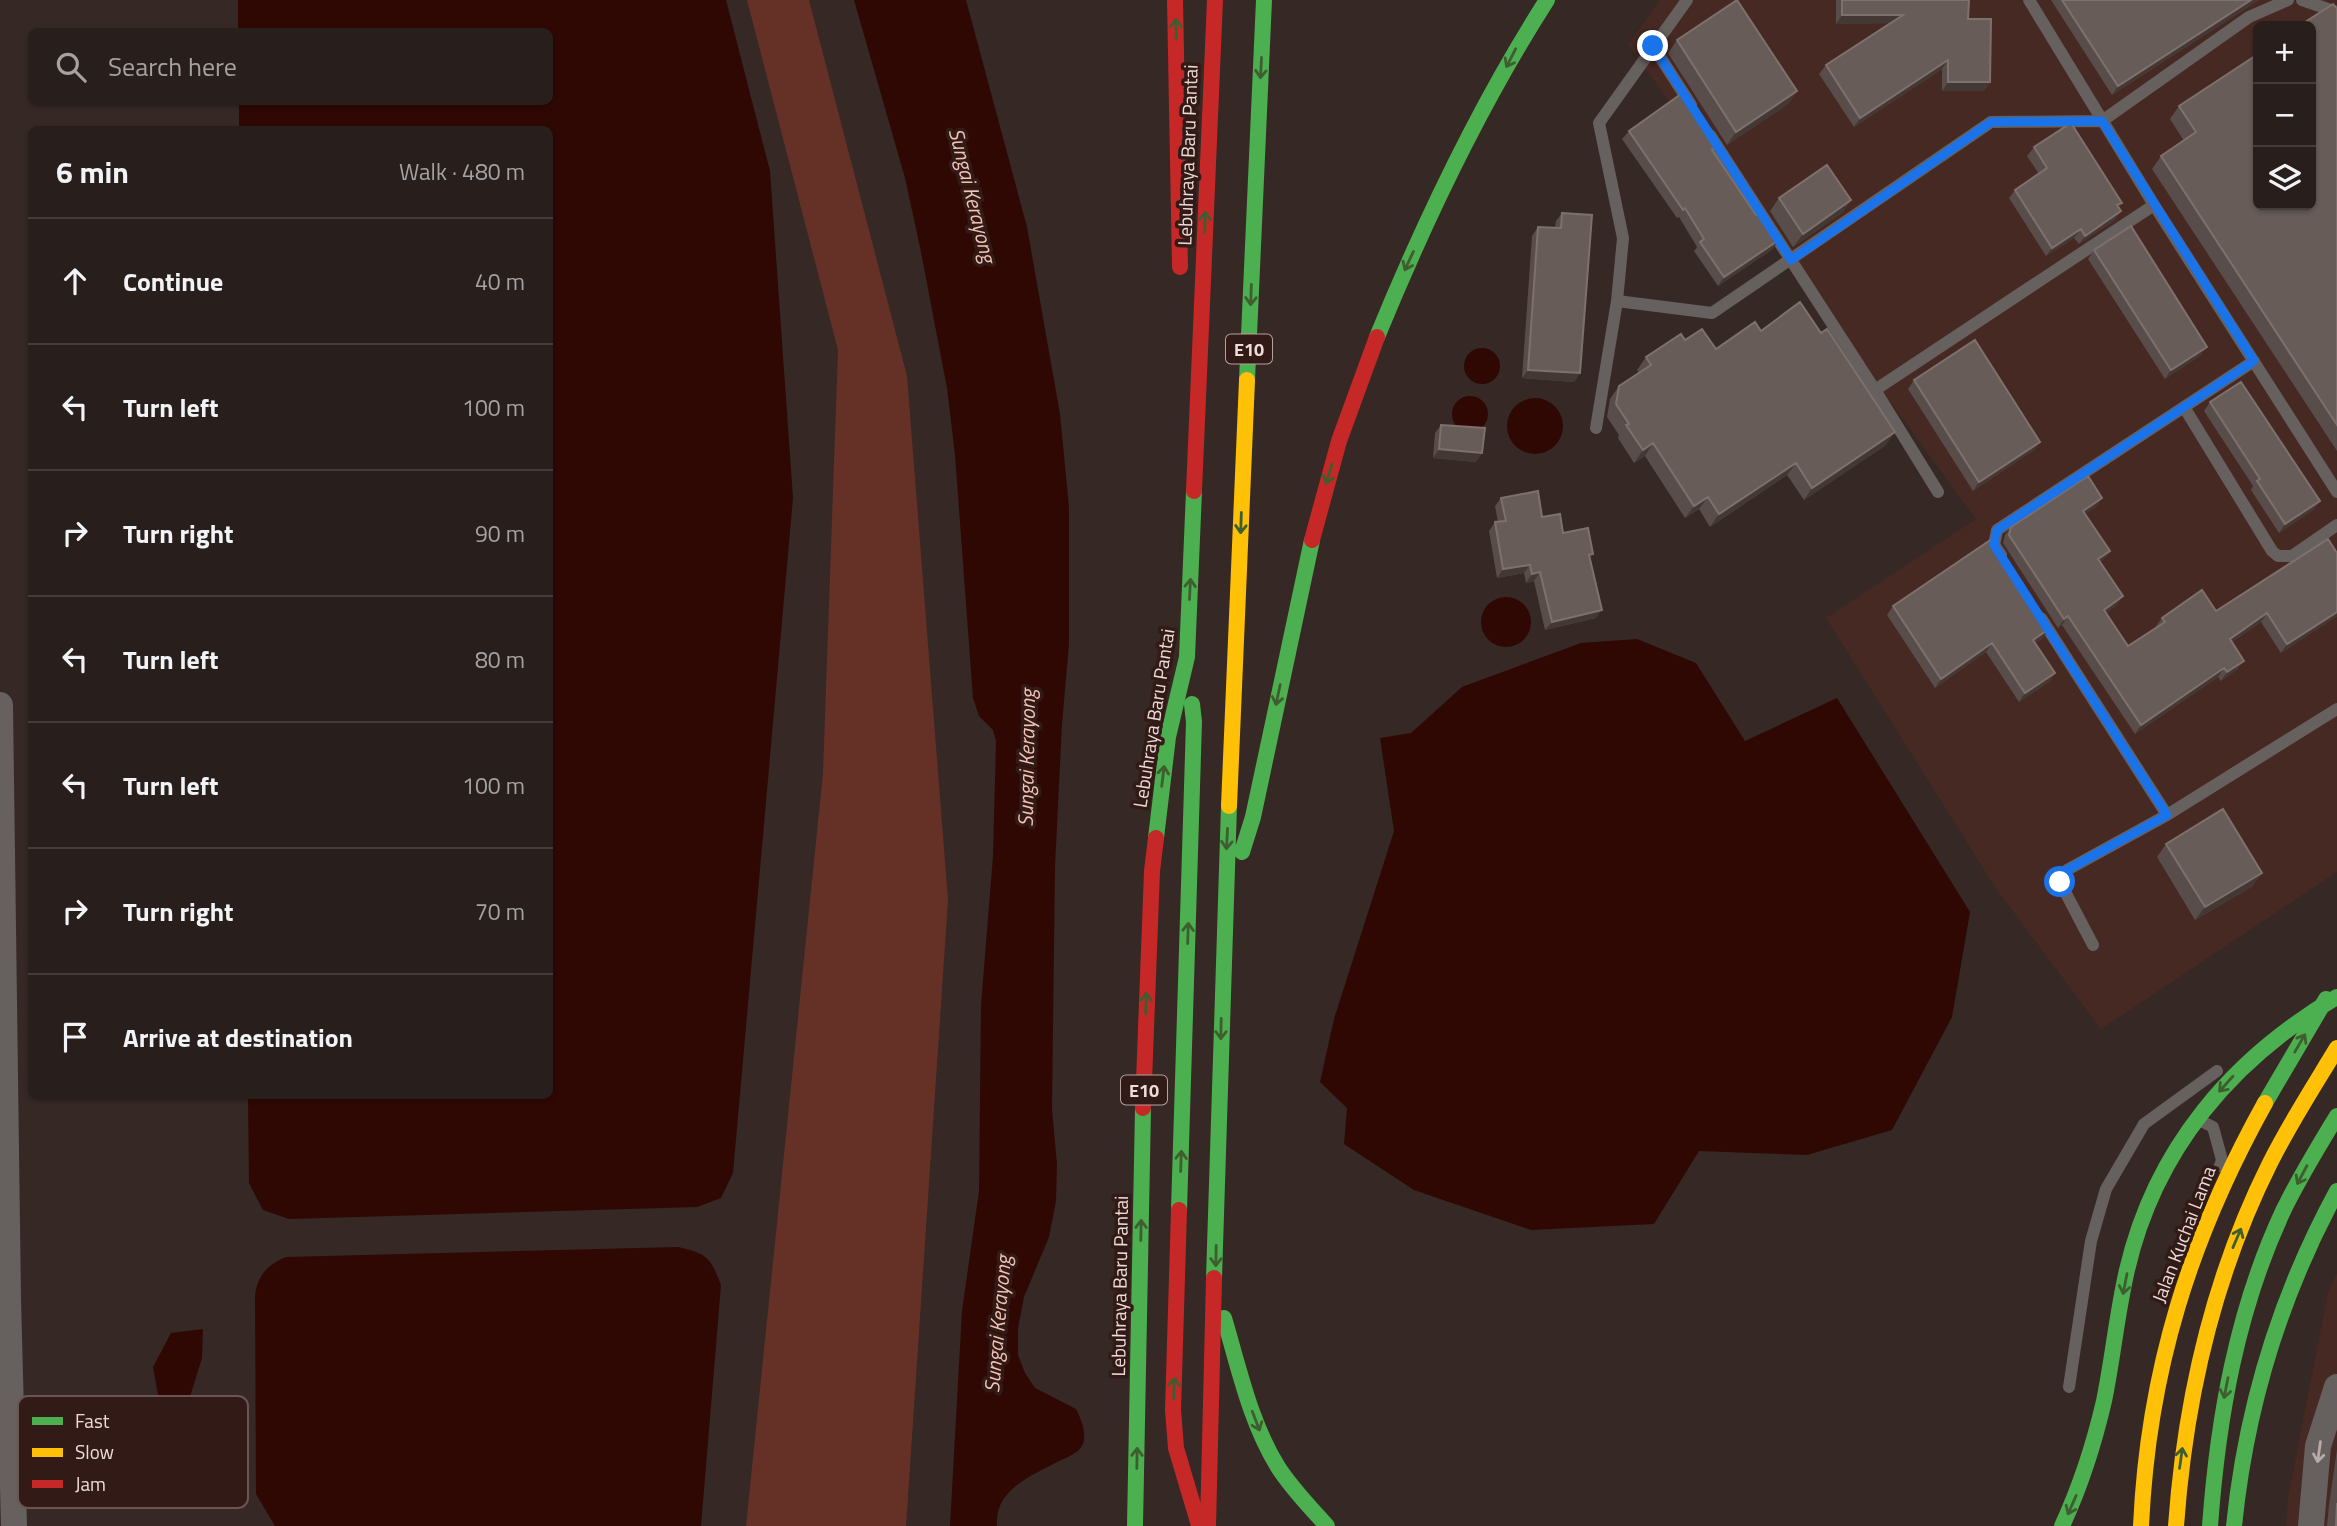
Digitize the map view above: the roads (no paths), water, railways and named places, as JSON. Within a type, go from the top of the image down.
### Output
[{"type":"main road","points":[[1175,0],[1179,264],[1201,339]]},
{"type":"main road","name":"Lebuhraya Baru Pantai","points":[[1135,1526],[1144,1054],[1152,872],[1168,737],[1187,657],[1215,0]]},
{"type":"main road","name":"E10","points":[[1208,1526],[1224,912],[1264,0]]},
{"type":"main road","points":[[1224,912],[1253,817],[1319,509],[1362,373],[1394,295],[1455,162],[1517,47],[1548,0]]},
{"type":"main road","points":[[1187,657],[1194,722],[1173,1410],[1176,1448],[1192,1509],[1200,1526]]},
{"type":"main road","points":[[2062,1526],[2074,1503],[2094,1444],[2128,1266],[2152,1197],[2174,1154],[2206,1107],[2252,1056],[2315,1009],[2336,988]]},
{"type":"main road","name":"Jalan Kuchai Lama","points":[[2141,1526],[2142,1488],[2151,1416],[2162,1359],[2181,1290],[2210,1211],[2235,1158],[2336,988]]},
{"type":"main road","points":[[2176,1526],[2178,1482],[2189,1401],[2222,1275],[2263,1177],[2283,1137],[2337,1048]]},
{"type":"main road","points":[[2210,1526],[2221,1411],[2231,1364],[2252,1292],[2301,1176],[2337,1116]]},
{"type":"main road","points":[[2234,1526],[2249,1420],[2281,1310],[2299,1265],[2337,1191]]},
{"type":"main road","points":[[1215,1285],[1262,1436],[1278,1466],[1327,1526]]},
{"type":"main road","points":[[2142,1488],[2160,1513],[2171,1519],[2203,1522],[2222,1515],[2236,1499]]},
{"type":"street","points":[[0,705],[4,1298],[14,1526]]},
{"type":"street","points":[[2311,1526],[2318,1446],[2337,1387]]},
{"type":"lane","points":[[1596,428],[1617,301],[1623,239],[1599,123],[1687,0]]},
{"type":"lane","points":[[2029,0],[2154,205],[2337,492]]},
{"type":"lane","points":[[1617,301],[1712,313],[1991,122],[2102,121],[2249,18],[2288,0]]},
{"type":"lane","points":[[2302,0],[2337,12]]},
{"type":"lane","points":[[1653,46],[1938,492]]},
{"type":"lane","points":[[1875,390],[2154,205]]},
{"type":"lane","points":[[2009,568],[1994,545],[1997,530],[2254,361]]},
{"type":"lane","points":[[2184,407],[2277,556],[2292,556],[2337,525]]},
{"type":"lane","points":[[2032,604],[2167,815]]},
{"type":"lane","points":[[2093,946],[2060,882],[2067,870],[2167,815],[2337,709]]},
{"type":"lane","points":[[2069,1387],[2091,1241],[2106,1189],[2144,1124],[2336,988]]},
{"type":"lane","points":[[2165,1110],[2183,1110],[2213,1127],[2222,1160],[2210,1211]]},
{"type":"water","points":[[238,0],[726,0],[770,171],[793,498],[733,1173],[721,1198],[697,1207],[289,1219],[263,1210],[249,1183],[248,1099],[553,1099],[553,126],[239,126],[239,105],[553,105],[553,28],[238,28]]},
{"type":"water","name":"Sungai Kerayong","points":[[854,0],[966,0],[1027,227],[1060,414],[1069,507],[1069,644],[1055,867],[1052,1109],[1057,1164],[1056,1201],[1049,1237],[1024,1297],[1018,1328],[1018,1355],[1035,1388],[1076,1409],[1082,1422],[1084,1442],[1075,1453],[1027,1478],[1008,1493],[998,1513],[997,1526],[950,1526],[962,1311],[979,1191],[981,1005],[993,856],[996,741],[993,730],[979,716],[973,698],[955,455],[947,388],[921,252],[905,178]]},
{"type":"water","points":[[1482,348],[1495,353],[1500,366],[1495,379],[1482,384],[1469,379],[1464,366],[1469,353]]},
{"type":"water","points":[[1470,396],[1483,401],[1488,414],[1483,427],[1470,432],[1457,427],[1452,414],[1457,401]]},
{"type":"water","points":[[1535,398],[1546,400],[1555,406],[1561,415],[1561,437],[1555,446],[1546,452],[1535,454],[1524,452],[1515,446],[1509,437],[1507,426],[1509,415],[1515,406],[1524,400]]},
{"type":"water","points":[[1506,597],[1524,604],[1531,622],[1524,640],[1506,647],[1488,640],[1481,622],[1488,604]]},
{"type":"water","points":[[1637,639],[1696,663],[1745,741],[1837,698],[1970,912],[1952,1017],[1892,1130],[1807,1155],[1699,1151],[1654,1224],[1531,1230],[1414,1190],[1344,1144],[1347,1108],[1320,1082],[1334,1019],[1394,831],[1380,738],[1411,733],[1462,687],[1581,643]]},
{"type":"water","points":[[678,1247],[706,1258],[714,1268],[721,1285],[701,1526],[275,1526],[256,1494],[255,1296],[261,1277],[273,1264],[286,1257]]},
{"type":"water","points":[[203,1329],[202,1358],[190,1396],[158,1396],[153,1367],[171,1333]]}]
